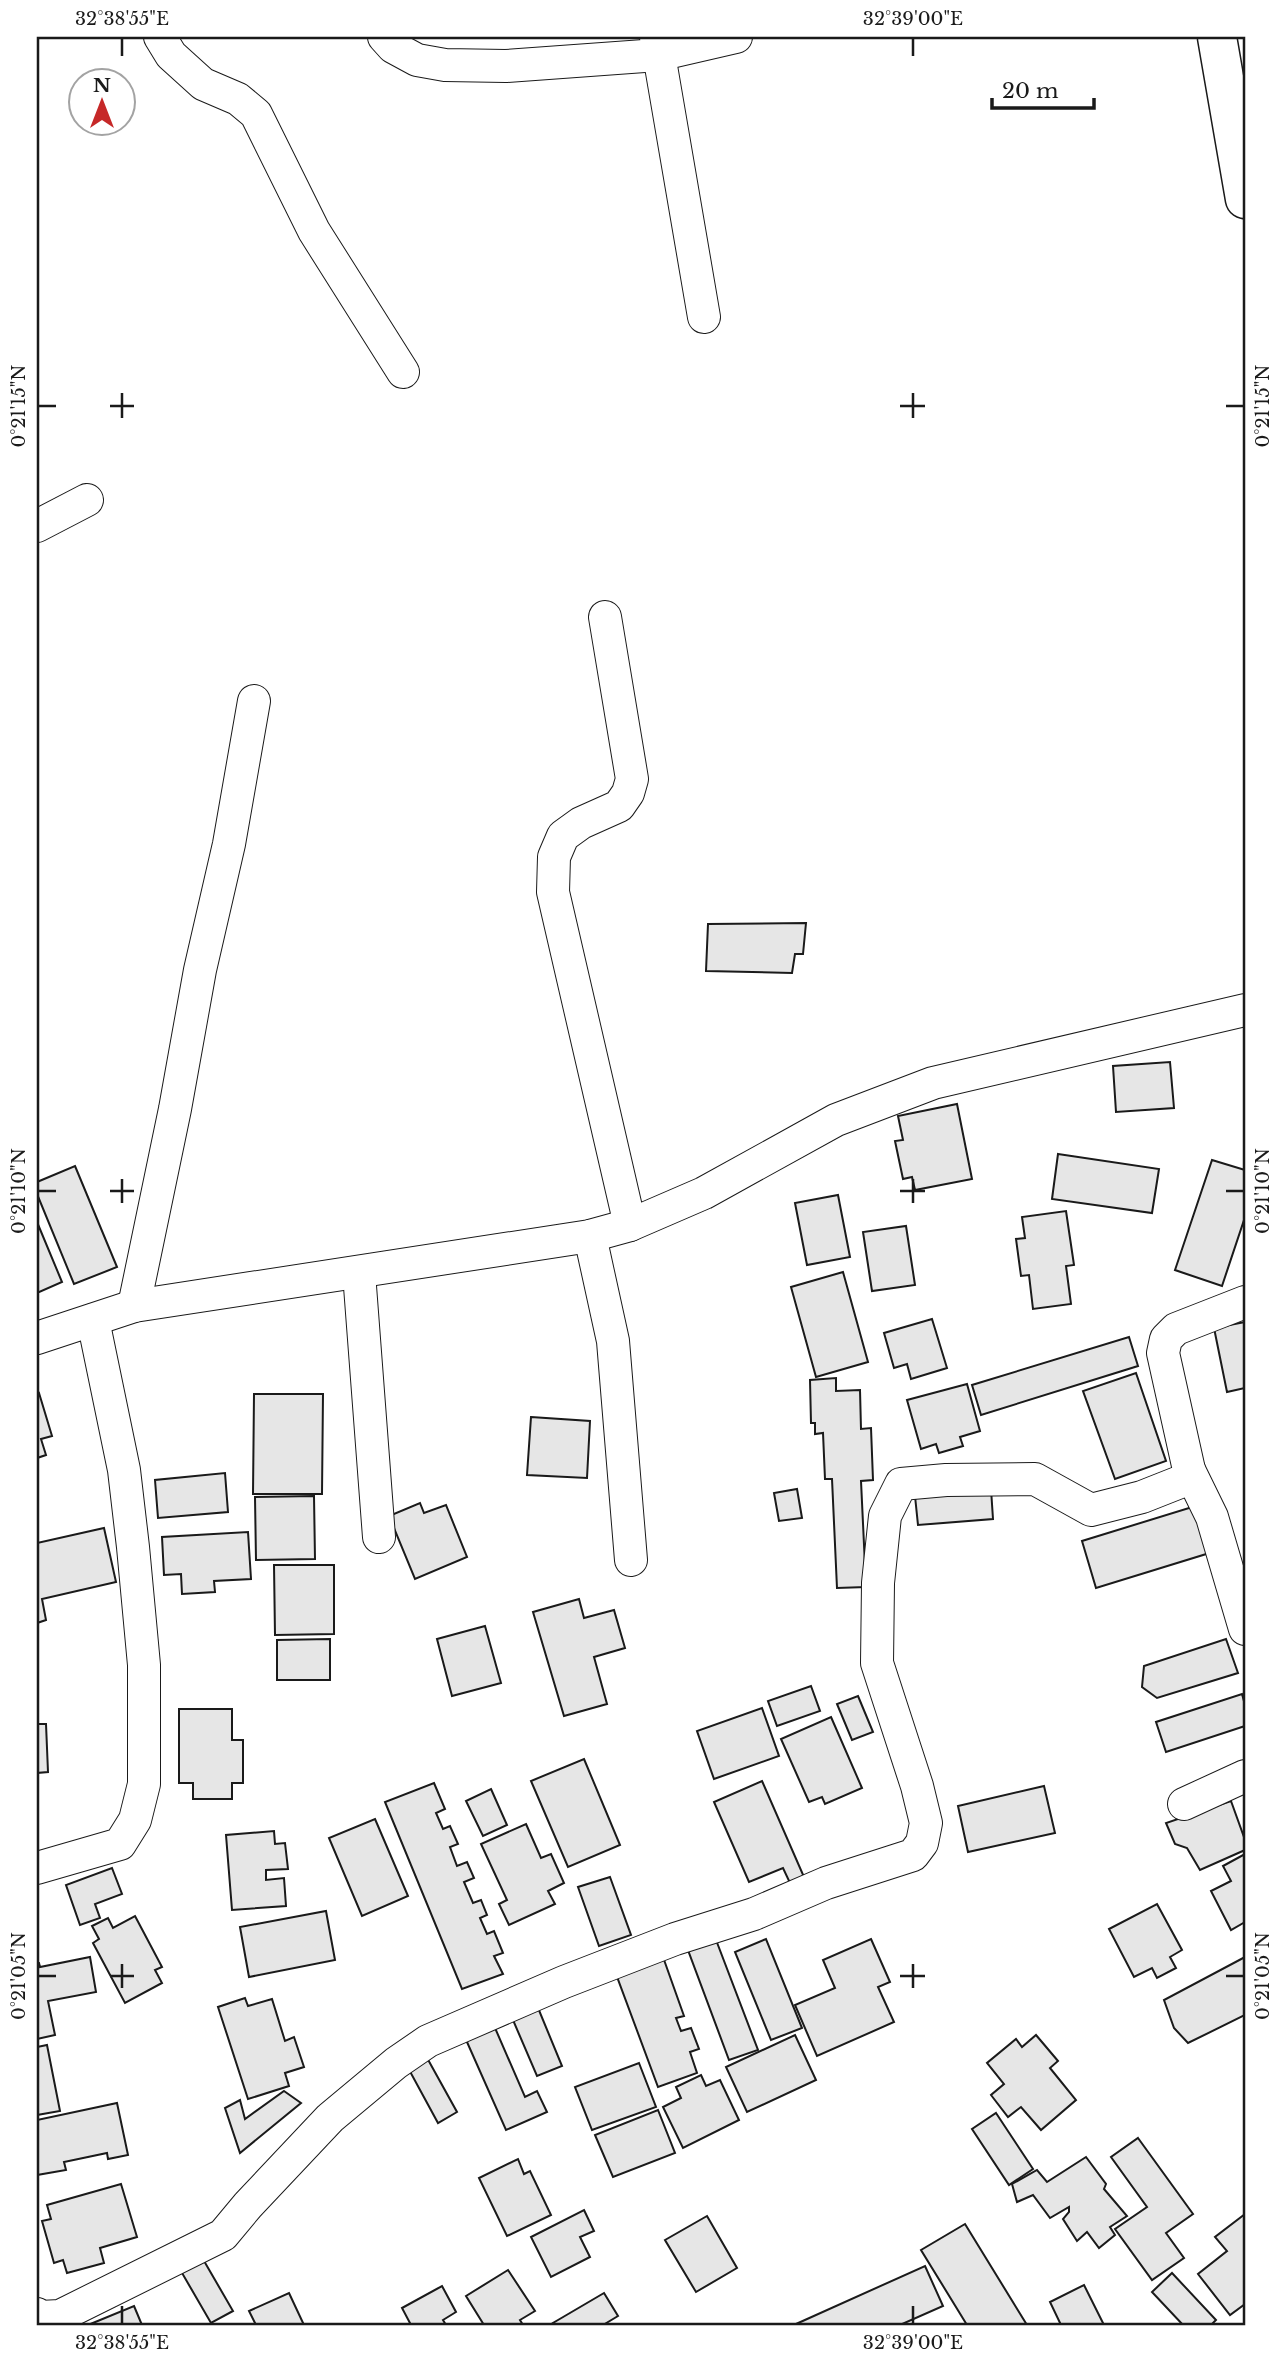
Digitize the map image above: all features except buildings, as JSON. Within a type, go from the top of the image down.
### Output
[{"type":"main road","points":[[1217,37],[1245,199]]},
{"type":"street","points":[[160,37],[171,55],[203,84],[238,100],[256,114],[314,231],[403,372]]},
{"type":"street","points":[[384,37],[393,47],[417,61],[445,65],[506,66],[736,37]]},
{"type":"street","points":[[657,46],[704,317]]},
{"type":"street","points":[[37,526],[87,500]]},
{"type":"street","points":[[605,617],[632,779],[628,793],[619,806],[581,823],[563,836],[554,857],[553,892],[630,1225]]},
{"type":"street","points":[[134,1306],[175,1109],[200,970],[229,844],[254,701]]},
{"type":"street","points":[[37,1338],[134,1306],[590,1236],[630,1225],[704,1193],[836,1120],[933,1083],[1245,1010]]},
{"type":"street","points":[[590,1236],[613,1341],[631,1560]]},
{"type":"street","points":[[359,1273],[379,1537]]},
{"type":"street","points":[[1245,1302],[1175,1329],[1166,1339],[1163,1353],[1189,1470],[1212,1517],[1245,1629]]},
{"type":"street","points":[[37,1868],[120,1844],[135,1820],[144,1784],[144,1665],[133,1547],[124,1470],[93,1320]]},
{"type":"street","points":[[37,2314],[40,2317],[60,2316],[223,2235],[248,2204],[330,2118],[396,2063],[428,2041],[576,1977],[675,1939],[754,1914],[826,1883],[912,1854],[922,1843],[926,1823],[917,1786],[877,1663],[878,1583],[885,1516],[901,1484],[946,1480],[1035,1479],[1091,1510],[1143,1497],[1185,1480],[1189,1470]]},
{"type":"street","points":[[1184,1804],[1245,1776]]}]
